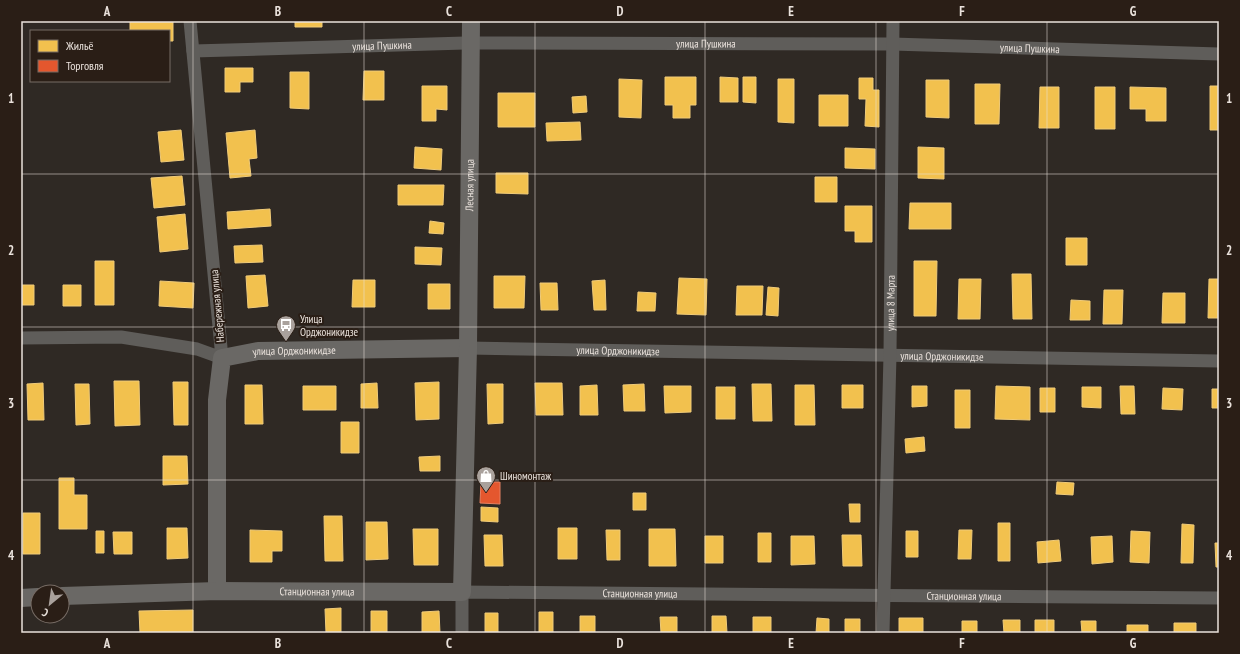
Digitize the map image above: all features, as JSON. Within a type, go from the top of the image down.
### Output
[{"type":"main road","name":"Лесная улица","points":[[462,592],[468,348],[471,21]]},
{"type":"main road","name":"улица Орджоникидзе","points":[[222,358],[258,352],[468,348]]},
{"type":"main road","name":"Набережная улица","points":[[217,591],[217,400],[222,358]]},
{"type":"main road","name":"Станционная улица","points":[[70,596],[147,592],[217,591],[462,592]]},
{"type":"street","name":"Набережная улица","points":[[190,21],[222,358]]},
{"type":"street","name":"улица 8 Марта","points":[[883,633],[890,355],[892,21]]},
{"type":"street","name":"улица Пушкина","points":[[193,51],[471,43],[892,44],[1219,54]]},
{"type":"street","name":"улица Орджоникидзе","points":[[21,338],[121,337],[197,349],[222,358]]},
{"type":"street","name":"улица Орджоникидзе","points":[[468,348],[1219,361]]},
{"type":"street","name":"Станционная улица","points":[[462,592],[884,594],[1219,598]]},
{"type":"street","points":[[462,592],[462,633]]},
{"type":"building: Жильё","points":[[130,21],[173,21],[173,41],[170,41],[170,30],[130,30]]},
{"type":"building: Жильё","points":[[295,21],[322,21],[322,27],[295,27]]},
{"type":"building: Жильё","points":[[225,68],[253,68],[253,82],[240,82],[240,92],[225,92]]},
{"type":"building: Жильё","points":[[364,71],[384,71],[384,100],[363,100]]},
{"type":"building: Жильё","points":[[290,72],[309,72],[309,109],[290,108]]},
{"type":"building: Жильё","points":[[665,77],[696,77],[696,105],[690,105],[690,118],[673,118],[673,105],[665,105]]},
{"type":"building: Жильё","points":[[720,77],[738,78],[738,102],[720,102]]},
{"type":"building: Жильё","points":[[743,77],[756,77],[756,103],[743,102]]},
{"type":"building: Жильё","points":[[859,78],[873,78],[873,90],[879,90],[879,127],[865,126],[866,99],[859,99]]},
{"type":"building: Жильё","points":[[619,79],[642,80],[641,118],[619,117]]},
{"type":"building: Жильё","points":[[778,79],[794,79],[794,123],[778,122]]},
{"type":"building: Жильё","points":[[926,80],[949,80],[949,118],[926,117]]},
{"type":"building: Жильё","points":[[975,84],[1000,84],[999,124],[975,124]]},
{"type":"building: Жильё","points":[[422,86],[447,86],[447,110],[436,109],[436,121],[422,121]]},
{"type":"building: Жильё","points":[[1210,86],[1219,86],[1219,130],[1210,130]]},
{"type":"building: Жильё","points":[[1040,87],[1059,87],[1059,128],[1039,128]]},
{"type":"building: Жильё","points":[[1095,87],[1115,87],[1115,129],[1095,129]]},
{"type":"building: Жильё","points":[[1130,87],[1166,88],[1166,121],[1146,121],[1146,109],[1130,109]]},
{"type":"building: Жильё","points":[[498,93],[535,93],[535,127],[498,127]]},
{"type":"building: Жильё","points":[[819,95],[848,95],[848,126],[819,126]]},
{"type":"building: Жильё","points":[[586,96],[587,112],[573,113],[572,97]]},
{"type":"building: Жильё","points":[[580,122],[581,140],[547,141],[546,123]]},
{"type":"building: Жильё","points":[[181,130],[184,160],[161,162],[158,132]]},
{"type":"building: Жильё","points":[[255,130],[257,158],[249,159],[251,176],[230,178],[226,133]]},
{"type":"building: Жильё","points":[[415,147],[442,149],[441,170],[414,168]]},
{"type":"building: Жильё","points":[[918,147],[944,148],[944,179],[918,178]]},
{"type":"building: Жильё","points":[[845,148],[875,149],[875,169],[845,168]]},
{"type":"building: Жильё","points":[[496,173],[528,173],[528,194],[496,193]]},
{"type":"building: Жильё","points":[[182,176],[185,205],[154,208],[151,178]]},
{"type":"building: Жильё","points":[[815,177],[837,177],[837,202],[815,202]]},
{"type":"building: Жильё","points":[[398,185],[444,185],[443,205],[398,205]]},
{"type":"building: Жильё","points":[[910,203],[951,203],[951,229],[909,229]]},
{"type":"building: Жильё","points":[[845,206],[872,206],[872,242],[855,242],[855,231],[845,231]]},
{"type":"building: Жильё","points":[[270,209],[271,226],[228,229],[227,212]]},
{"type":"building: Жильё","points":[[185,214],[188,249],[160,252],[157,217]]},
{"type":"building: Жильё","points":[[430,221],[444,223],[443,234],[429,233]]},
{"type":"building: Жильё","points":[[1066,238],[1087,238],[1087,265],[1066,265]]},
{"type":"building: Жильё","points":[[262,245],[263,262],[235,263],[234,246]]},
{"type":"building: Жильё","points":[[415,247],[442,248],[441,265],[415,264]]},
{"type":"building: Жильё","points":[[95,261],[114,261],[114,305],[95,305]]},
{"type":"building: Жильё","points":[[914,261],[937,261],[936,316],[914,316]]},
{"type":"building: Жильё","points":[[1012,274],[1031,274],[1032,319],[1013,319]]},
{"type":"building: Жильё","points":[[265,275],[268,306],[248,308],[246,276]]},
{"type":"building: Жильё","points":[[494,276],[525,276],[524,308],[494,308]]},
{"type":"building: Жильё","points":[[679,278],[707,279],[706,315],[677,314]]},
{"type":"building: Жильё","points":[[959,279],[981,279],[980,319],[958,319]]},
{"type":"building: Жильё","points":[[1209,279],[1219,279],[1219,318],[1208,318]]},
{"type":"building: Жильё","points":[[353,280],[375,280],[375,307],[352,307]]},
{"type":"building: Жильё","points":[[605,280],[606,310],[594,310],[592,281]]},
{"type":"building: Жильё","points":[[160,281],[194,283],[193,308],[159,306]]},
{"type":"building: Жильё","points":[[540,283],[557,283],[558,310],[541,310]]},
{"type":"building: Жильё","points":[[428,284],[450,284],[450,309],[428,309]]},
{"type":"building: Жильё","points":[[21,285],[34,285],[34,305],[21,305]]},
{"type":"building: Жильё","points":[[63,285],[81,285],[81,306],[63,306]]},
{"type":"building: Жильё","points":[[737,286],[763,286],[762,315],[736,315]]},
{"type":"building: Жильё","points":[[768,287],[779,288],[778,316],[766,315]]},
{"type":"building: Жильё","points":[[1104,290],[1123,290],[1122,324],[1103,324]]},
{"type":"building: Жильё","points":[[638,292],[656,293],[655,311],[637,311]]},
{"type":"building: Жильё","points":[[1163,293],[1185,293],[1185,323],[1162,323]]},
{"type":"building: Жильё","points":[[1071,300],[1090,301],[1090,320],[1070,320]]},
{"type":"building: Жильё","points":[[114,381],[139,381],[140,425],[115,426]]},
{"type":"building: Жильё","points":[[173,382],[188,382],[188,425],[174,425]]},
{"type":"building: Жильё","points":[[439,382],[439,419],[416,420],[415,383]]},
{"type":"building: Жильё","points":[[43,383],[44,420],[28,420],[27,384]]},
{"type":"building: Жильё","points":[[377,383],[378,408],[361,408],[361,384]]},
{"type":"building: Жильё","points":[[535,383],[562,383],[563,415],[536,415]]},
{"type":"building: Жильё","points":[[75,384],[89,384],[90,424],[76,425]]},
{"type":"building: Жильё","points":[[487,384],[503,384],[503,423],[488,424]]},
{"type":"building: Жильё","points":[[644,384],[645,411],[624,411],[623,385]]},
{"type":"building: Жильё","points":[[752,384],[771,384],[772,421],[753,421]]},
{"type":"building: Жильё","points":[[245,385],[262,385],[263,424],[245,424]]},
{"type":"building: Жильё","points":[[597,385],[598,415],[580,415],[580,386]]},
{"type":"building: Жильё","points":[[795,385],[814,385],[815,425],[795,425]]},
{"type":"building: Жильё","points":[[842,385],[863,385],[863,408],[842,408]]},
{"type":"building: Жильё","points":[[303,386],[336,386],[336,410],[303,410]]},
{"type":"building: Жильё","points":[[664,386],[691,386],[691,412],[665,413]]},
{"type":"building: Жильё","points":[[912,386],[927,386],[927,406],[912,407]]},
{"type":"building: Жильё","points":[[996,386],[1030,387],[1030,420],[995,419]]},
{"type":"building: Жильё","points":[[1120,386],[1134,386],[1135,414],[1121,414]]},
{"type":"building: Жильё","points":[[716,387],[735,387],[735,419],[716,419]]},
{"type":"building: Жильё","points":[[1082,387],[1101,387],[1101,408],[1082,407]]},
{"type":"building: Жильё","points":[[1040,388],[1055,388],[1055,412],[1040,412]]},
{"type":"building: Жильё","points":[[1163,388],[1183,389],[1182,410],[1162,409]]},
{"type":"building: Жильё","points":[[1212,389],[1219,389],[1219,408],[1212,408]]},
{"type":"building: Жильё","points":[[955,390],[970,390],[970,428],[955,428]]},
{"type":"building: Жильё","points":[[341,422],[359,422],[359,453],[341,453]]},
{"type":"building: Жильё","points":[[924,437],[925,451],[906,453],[905,439]]},
{"type":"building: Жильё","points":[[163,456],[187,456],[188,484],[163,485]]},
{"type":"building: Жильё","points":[[440,456],[440,471],[420,471],[419,457]]},
{"type":"building: Жильё","points":[[59,478],[74,478],[74,495],[87,495],[87,529],[59,529]]},
{"type":"building: Жильё","points":[[1057,482],[1074,483],[1073,495],[1056,494]]},
{"type":"building: Жильё","points":[[633,493],[646,493],[646,510],[633,510]]},
{"type":"building: Жильё","points":[[849,504],[860,504],[860,522],[850,522]]},
{"type":"building: Жильё","points":[[481,507],[498,508],[498,522],[481,521]]},
{"type":"building: Жильё","points":[[23,513],[40,513],[40,554],[23,554]]},
{"type":"building: Жильё","points":[[324,516],[342,516],[343,561],[325,561]]},
{"type":"building: Жильё","points":[[366,522],[387,522],[388,559],[366,560]]},
{"type":"building: Жильё","points":[[998,523],[1010,523],[1010,561],[998,561]]},
{"type":"building: Жильё","points":[[1182,524],[1194,525],[1193,563],[1181,563]]},
{"type":"building: Жильё","points":[[167,528],[187,528],[188,558],[167,559]]},
{"type":"building: Жильё","points":[[558,528],[577,528],[577,559],[558,559]]},
{"type":"building: Жильё","points":[[413,529],[438,529],[438,565],[414,565]]},
{"type":"building: Жильё","points":[[649,529],[675,529],[676,566],[649,566]]},
{"type":"building: Жильё","points":[[250,530],[282,531],[282,551],[272,551],[272,562],[250,562]]},
{"type":"building: Жильё","points":[[606,530],[620,530],[620,560],[607,560]]},
{"type":"building: Жильё","points":[[959,530],[972,530],[971,559],[958,559]]},
{"type":"building: Жильё","points":[[96,531],[104,531],[104,553],[96,553]]},
{"type":"building: Жильё","points":[[906,531],[918,531],[918,557],[906,557]]},
{"type":"building: Жильё","points":[[1131,531],[1150,532],[1149,563],[1130,562]]},
{"type":"building: Жильё","points":[[113,532],[132,532],[132,554],[114,554]]},
{"type":"building: Жильё","points":[[758,533],[771,533],[771,562],[758,562]]},
{"type":"building: Жильё","points":[[484,535],[502,535],[503,566],[485,566]]},
{"type":"building: Жильё","points":[[842,535],[861,535],[862,566],[843,566]]},
{"type":"building: Жильё","points":[[705,536],[723,536],[723,563],[705,563]]},
{"type":"building: Жильё","points":[[791,536],[814,536],[815,564],[791,565]]},
{"type":"building: Жильё","points":[[1112,536],[1113,562],[1092,564],[1091,537]]},
{"type":"building: Жильё","points":[[1059,540],[1061,561],[1038,563],[1037,542]]},
{"type":"building: Жильё","points":[[1215,543],[1219,543],[1219,567],[1216,567]]},
{"type":"building: Жильё","points":[[341,608],[341,633],[326,633],[325,609]]},
{"type":"building: Жильё","points":[[193,610],[193,633],[140,633],[139,611]]},
{"type":"building: Жильё","points":[[371,611],[387,611],[387,633],[371,633]]},
{"type":"building: Жильё","points":[[439,611],[440,633],[422,633],[422,612]]},
{"type":"building: Жильё","points":[[539,612],[553,612],[553,633],[539,633]]},
{"type":"building: Жильё","points":[[485,613],[498,613],[498,633],[485,633]]},
{"type":"building: Жильё","points":[[580,616],[595,616],[595,633],[580,633]]},
{"type":"building: Жильё","points":[[712,616],[726,616],[727,633],[712,633]]},
{"type":"building: Жильё","points":[[660,617],[677,617],[677,633],[661,633]]},
{"type":"building: Жильё","points":[[753,617],[771,617],[771,633],[753,633]]},
{"type":"building: Жильё","points":[[817,618],[829,619],[829,633],[816,633]]},
{"type":"building: Жильё","points":[[899,618],[923,618],[923,633],[899,633]]},
{"type":"building: Жильё","points":[[845,619],[860,619],[860,633],[845,633]]},
{"type":"building: Жильё","points":[[1003,620],[1020,620],[1020,633],[1004,633]]},
{"type":"building: Жильё","points":[[1035,620],[1054,620],[1054,633],[1035,633]]},
{"type":"building: Жильё","points":[[962,621],[977,621],[977,633],[962,633]]},
{"type":"building: Жильё","points":[[1081,621],[1096,621],[1096,633],[1082,633]]},
{"type":"building: Жильё","points":[[1174,623],[1196,623],[1196,633],[1174,633]]},
{"type":"building: Жильё","points":[[1127,625],[1148,625],[1148,633],[1127,633]]},
{"type":"building: Торговля","points":[[481,482],[500,482],[500,504],[480,503]]},
{"type":"place","name":"Улица Орджоникидзе","points":[[286,342]]},
{"type":"place","name":"Шиномонтаж","points":[[486,493]]}]
